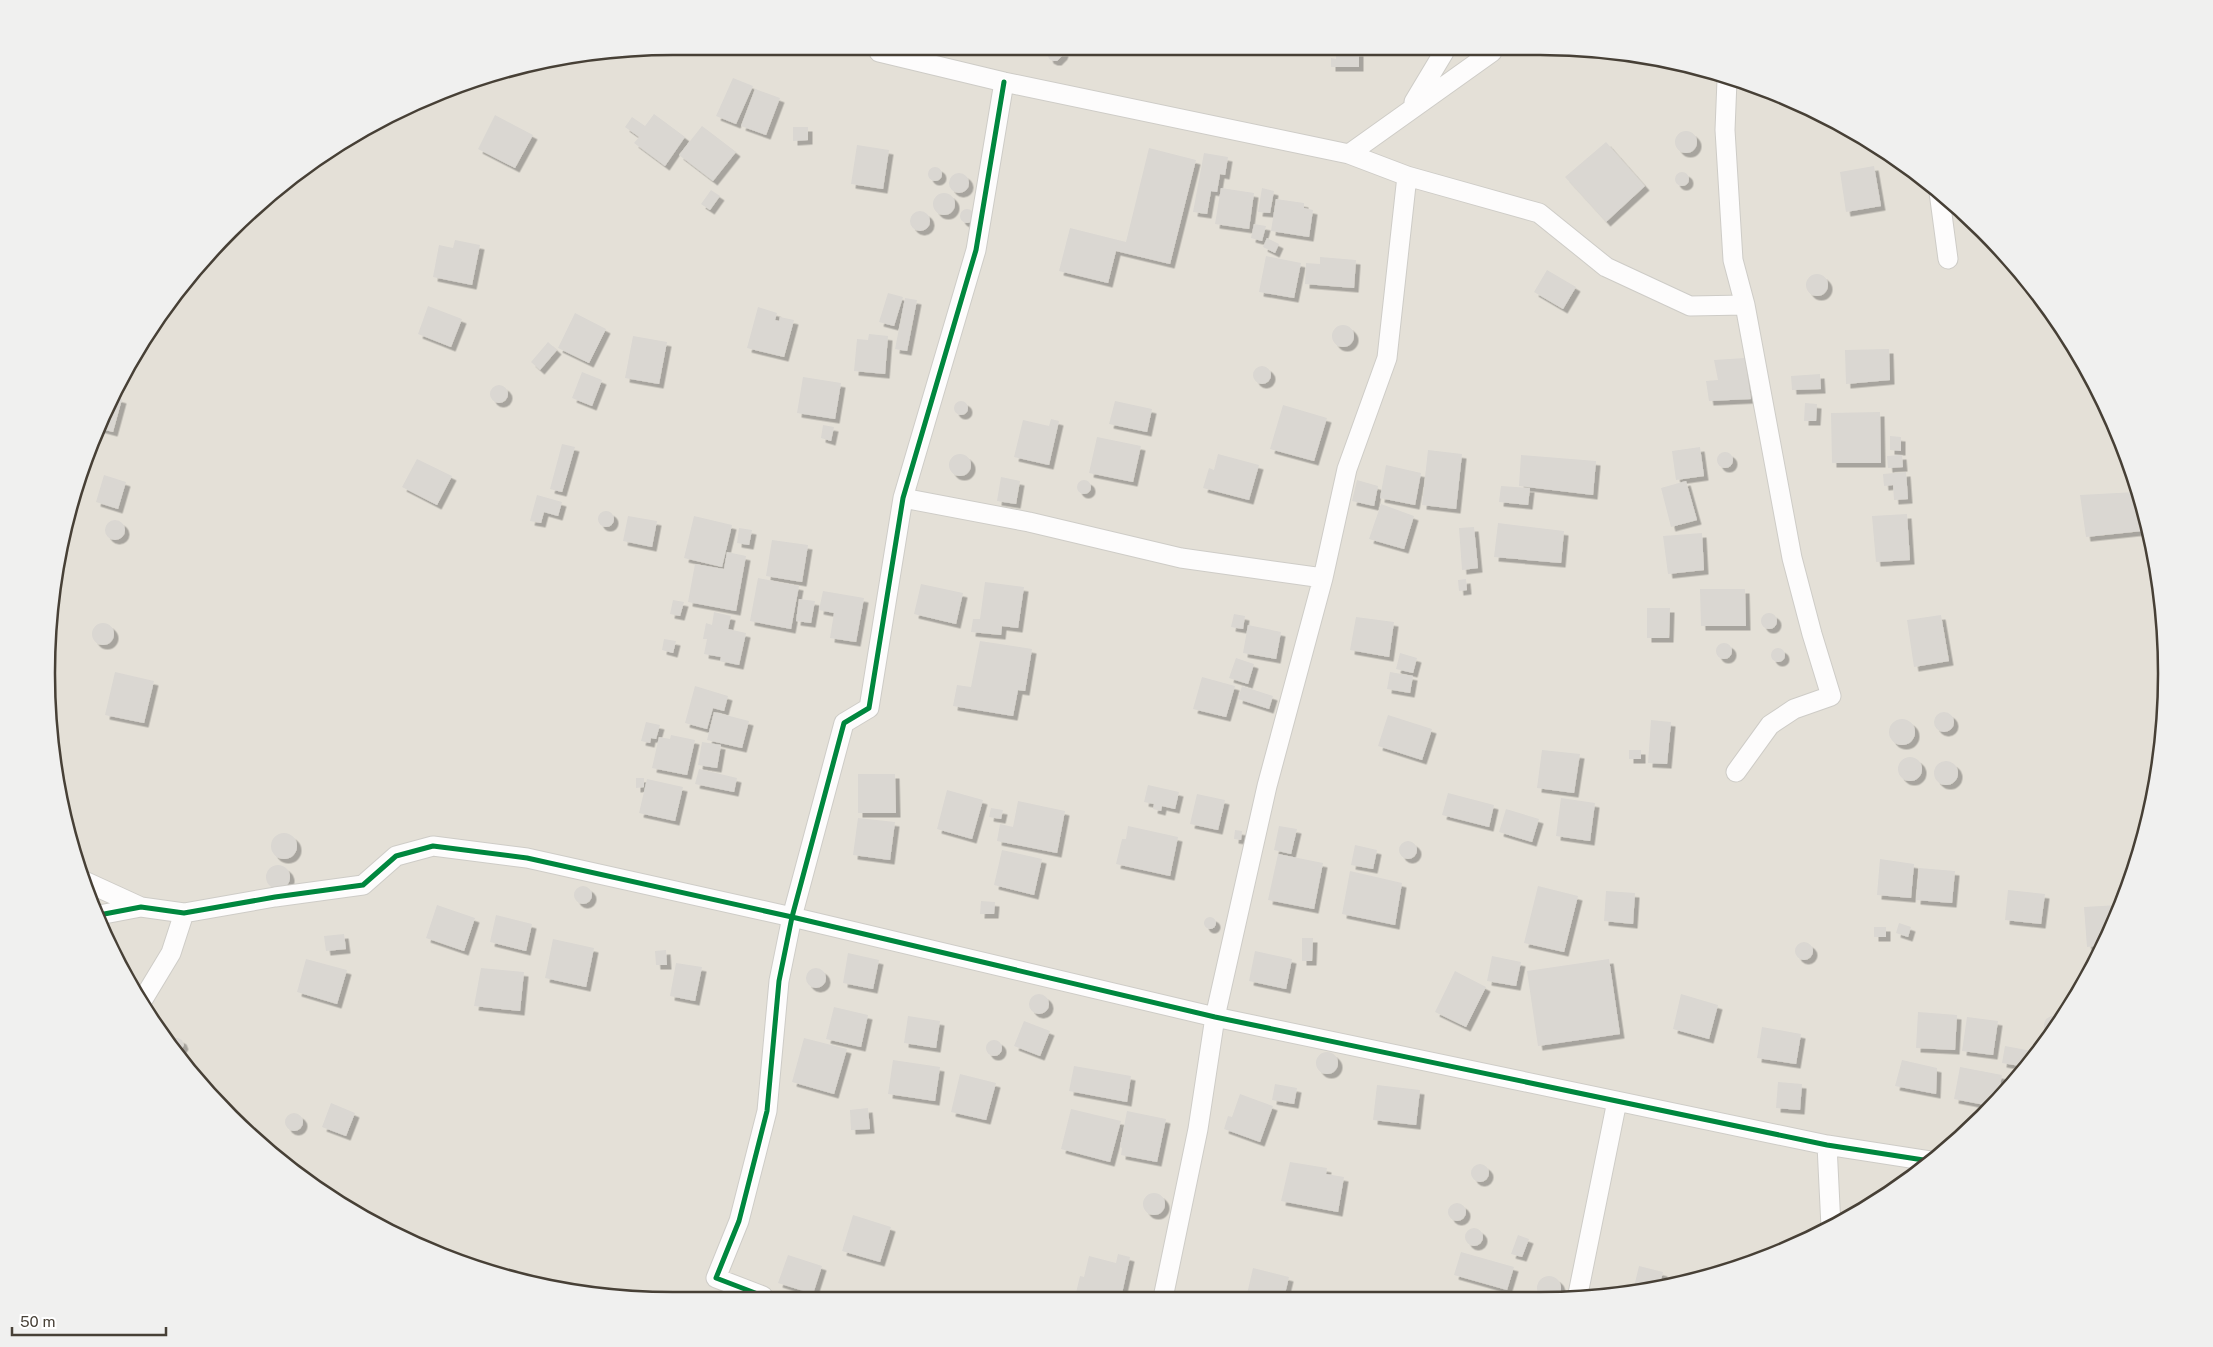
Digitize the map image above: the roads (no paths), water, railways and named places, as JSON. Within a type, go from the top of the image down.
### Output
[{"type":"street","points":[[892,55],[1004,82],[1350,154],[1407,176],[1538,213],[1606,267],[1690,306],[1746,305]]},
{"type":"street","points":[[1410,109],[1442,55]]},
{"type":"street","points":[[1350,154],[1410,109],[1488,55]]},
{"type":"street","points":[[753,1292],[716,1278],[739,1221],[767,1112],[779,981],[792,917],[844,723],[869,708],[903,498],[976,250],[1004,82]]},
{"type":"street","points":[[1727,84],[1725,130],[1733,260],[1746,305],[1792,558],[1831,696],[1794,709],[1770,725],[1736,772]]},
{"type":"street","points":[[1164,1292],[1198,1129],[1215,1016],[1267,786],[1323,578],[1347,470],[1386,358],[1407,176]]},
{"type":"street","points":[[1940,203],[1948,260]]},
{"type":"street","points":[[903,498],[1029,522],[1181,558],[1323,578]]},
{"type":"street","points":[[93,885],[142,907],[184,913],[275,897],[363,885],[396,856],[433,846],[527,858],[792,917],[1215,1016],[1827,1145],[1920,1160]]},
{"type":"street","points":[[104,914],[142,907]]},
{"type":"street","points":[[146,995],[171,953],[184,913]]},
{"type":"street","points":[[1579,1291],[1617,1101]]},
{"type":"street","points":[[1827,1145],[1830,1219]]}]
